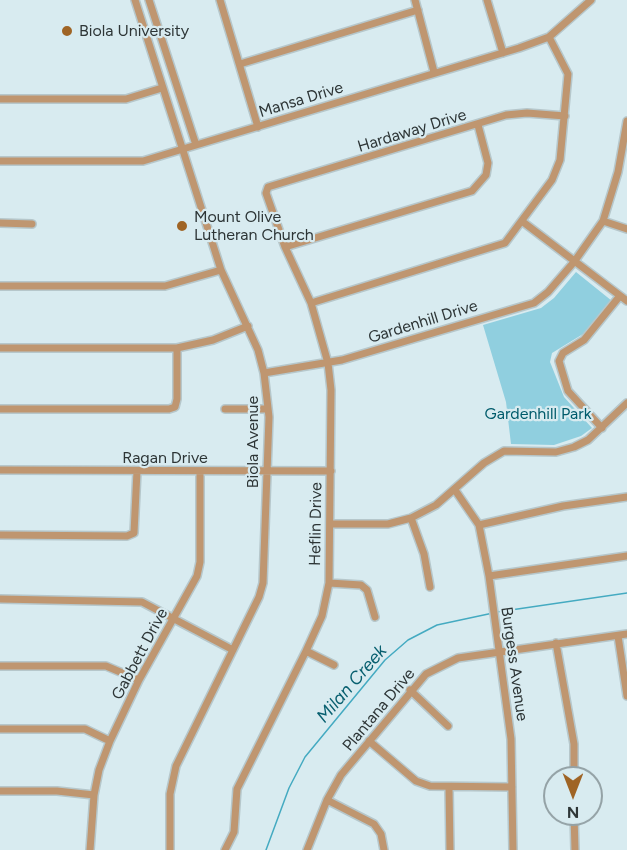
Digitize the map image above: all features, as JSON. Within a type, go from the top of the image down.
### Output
[{"type":"street","name":"Biola Avenue","points":[[135,0],[221,270],[248,326],[264,373],[268,408],[263,583],[176,766],[170,794],[170,850]]},
{"type":"street","points":[[150,0],[196,146]]},
{"type":"street","points":[[219,0],[258,127]]},
{"type":"street","points":[[415,0],[434,72]]},
{"type":"street","points":[[487,0],[502,53]]},
{"type":"street","name":"Mansa Drive","points":[[0,161],[143,161],[549,37],[591,0]]},
{"type":"street","points":[[240,64],[418,10]]},
{"type":"street","points":[[311,303],[496,248],[505,243],[523,222],[552,180],[560,160],[568,74],[549,37]]},
{"type":"street","points":[[0,99],[126,99],[162,88]]},
{"type":"street","name":"Hardaway Drive","points":[[268,188],[506,116],[527,113],[565,116]]},
{"type":"street","name":"Gardenhill Drive","points":[[264,373],[328,363],[534,303],[548,292],[574,262],[603,221],[618,172],[627,121]]},
{"type":"street","points":[[285,247],[472,191],[486,175],[488,164],[478,125]]},
{"type":"street","name":"Heflin Drive","points":[[225,850],[234,832],[237,789],[322,616],[329,583],[331,390],[328,363],[311,303],[285,247],[266,193],[268,188]]},
{"type":"street","points":[[603,221],[627,229]]},
{"type":"street","points":[[523,222],[627,301]]},
{"type":"street","points":[[0,223],[32,224]]},
{"type":"street","points":[[0,286],[165,286],[221,270]]},
{"type":"street","points":[[602,428],[568,391],[559,361],[562,353],[584,340],[619,297]]},
{"type":"street","points":[[0,348],[177,348],[213,340],[248,326]]},
{"type":"street","points":[[0,409],[168,409],[175,406],[177,399],[177,348]]},
{"type":"street","points":[[331,524],[388,524],[411,518],[436,506],[484,463],[504,451],[556,452],[588,440],[627,403]]},
{"type":"street","points":[[225,409],[268,408]]},
{"type":"street","name":"Ragan Drive","points":[[0,470],[331,471]]},
{"type":"street","points":[[0,535],[127,536],[134,533],[137,471]]},
{"type":"street","name":"Gabbett Drive","points":[[91,849],[94,795],[99,770],[110,741],[140,680],[197,576],[200,562],[200,472]]},
{"type":"street","name":"Burgess Avenue","points":[[455,490],[479,525],[489,576],[511,739],[513,850]]},
{"type":"street","points":[[479,525],[563,506],[627,497]]},
{"type":"street","points":[[411,518],[424,554],[430,587]]},
{"type":"street","points":[[489,576],[627,556]]},
{"type":"street","points":[[329,583],[361,585],[367,590],[375,617]]},
{"type":"street","points":[[0,599],[142,602],[233,650]]},
{"type":"street","name":"Plantana Drive","points":[[307,850],[327,800],[341,775],[410,690],[440,665],[459,658],[627,634]]},
{"type":"street","points":[[618,636],[627,696]]},
{"type":"street","points":[[556,643],[574,744],[574,766]]},
{"type":"street","points":[[306,651],[334,665]]},
{"type":"street","points":[[0,666],[106,666],[140,680]]},
{"type":"street","points":[[410,690],[448,726]]},
{"type":"street","points":[[0,729],[85,729],[110,741]]},
{"type":"street","points":[[369,741],[416,781],[430,786],[512,787]]},
{"type":"street","points":[[449,788],[450,850]]},
{"type":"street","points":[[0,791],[57,791],[94,795]]},
{"type":"street","points":[[327,800],[374,824],[381,834],[384,850]]},
{"type":"street","points":[[574,826],[575,850]]},
{"type":"green space","name":"Gardenhill Park","points":[[576,272],[612,301],[588,331],[552,353],[550,362],[564,397],[592,428],[581,436],[554,445],[511,444],[506,402],[483,325],[541,308],[554,298]]},
{"type":"waterway","name":"Milan Creek","points":[[497,612],[627,593]]},
{"type":"waterway","name":"Milan Creek","points":[[266,850],[289,788],[305,757],[385,660],[408,640],[437,625],[493,613]]},
{"type":"place","name":"Biola University","points":[[67,31]]},
{"type":"place","name":"Mount Olive Lutheran Church","points":[[182,226]]}]
